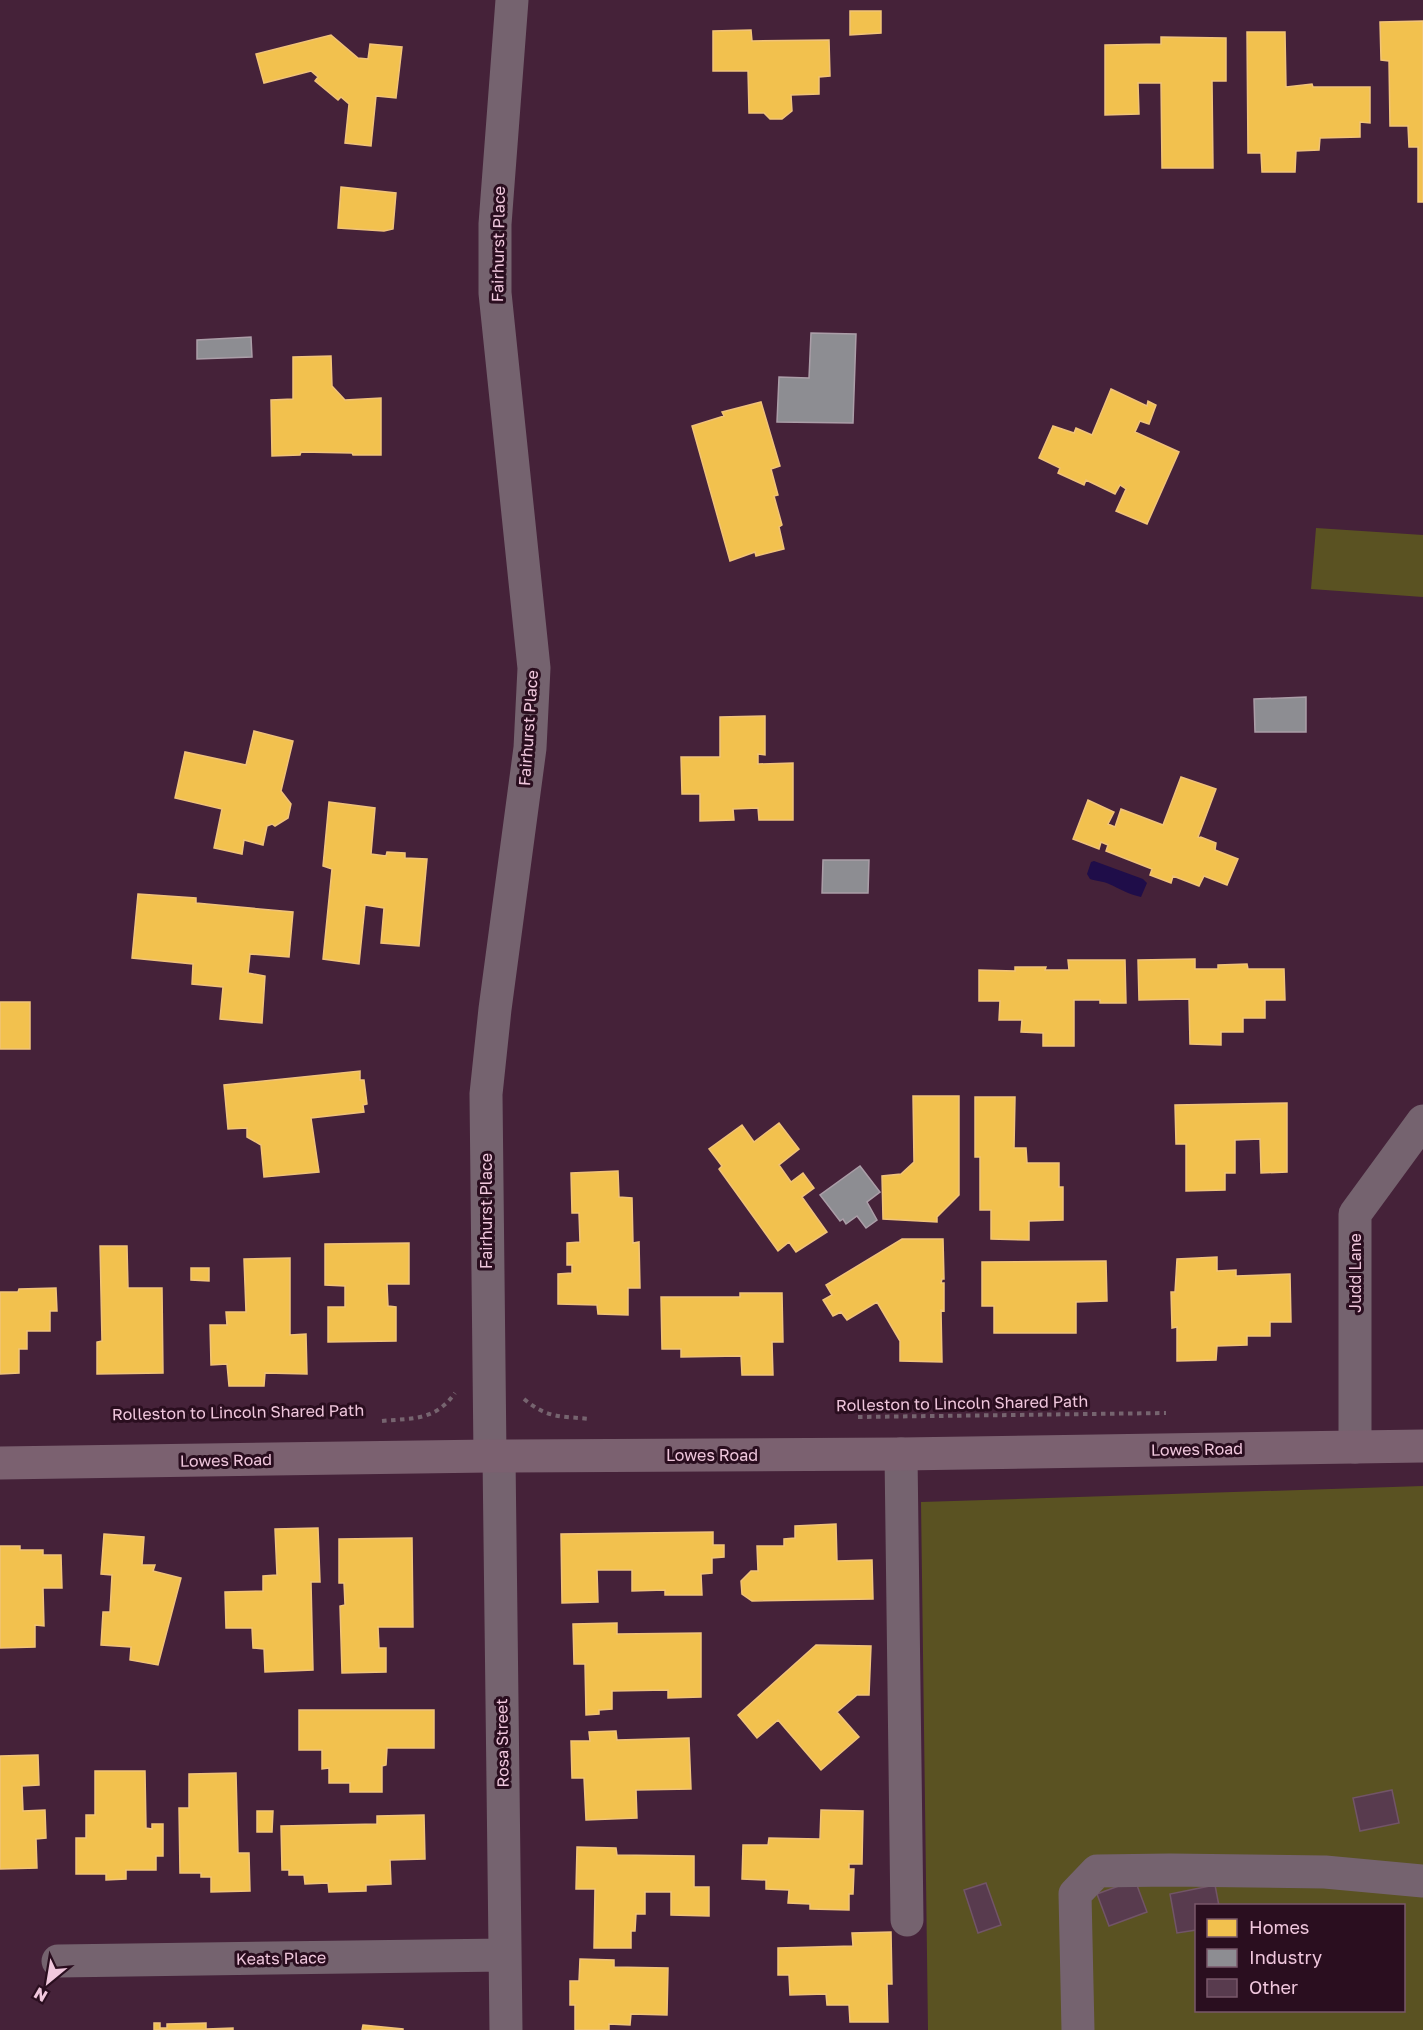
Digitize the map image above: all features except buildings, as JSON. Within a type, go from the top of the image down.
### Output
[{"type":"main road","name":"Lowes Road","points":[[0,1463],[1423,1446]]},
{"type":"street","name":"Fairhurst Place","points":[[494,1456],[486,1094],[530,748],[534,668],[495,293],[495,224],[512,0]]},
{"type":"street","name":"Judd Lane","points":[[1355,1447],[1355,1214],[1423,1121]]},
{"type":"street","points":[[901,1454],[907,1920]]},
{"type":"street","name":"Rosa Street","points":[[494,1456],[506,2030]]},
{"type":"street","points":[[1078,2030],[1075,1894],[1097,1871],[1325,1872],[1423,1881]]},
{"type":"street","name":"Keats Place","points":[[58,1961],[505,1955]]},
{"type":"path","points":[[519,1390],[524,1399],[540,1412],[593,1419]]},
{"type":"path","name":"Rolleston to Lincoln Shared Path","points":[[377,1421],[423,1417],[435,1413],[444,1407],[456,1391]]},
{"type":"path","name":"Rolleston to Lincoln Shared Path","points":[[849,1417],[1169,1413]]},
{"type":"shaded area","points":[[1316,528],[1423,535],[1423,597],[1311,589]]},
{"type":"shaded area","points":[[1094,861],[1143,879],[1147,883],[1141,897],[1107,883],[1090,879],[1087,874],[1091,862]]},
{"type":"shaded area","points":[[1423,1486],[1423,2030],[928,2030],[921,1502]]}]
